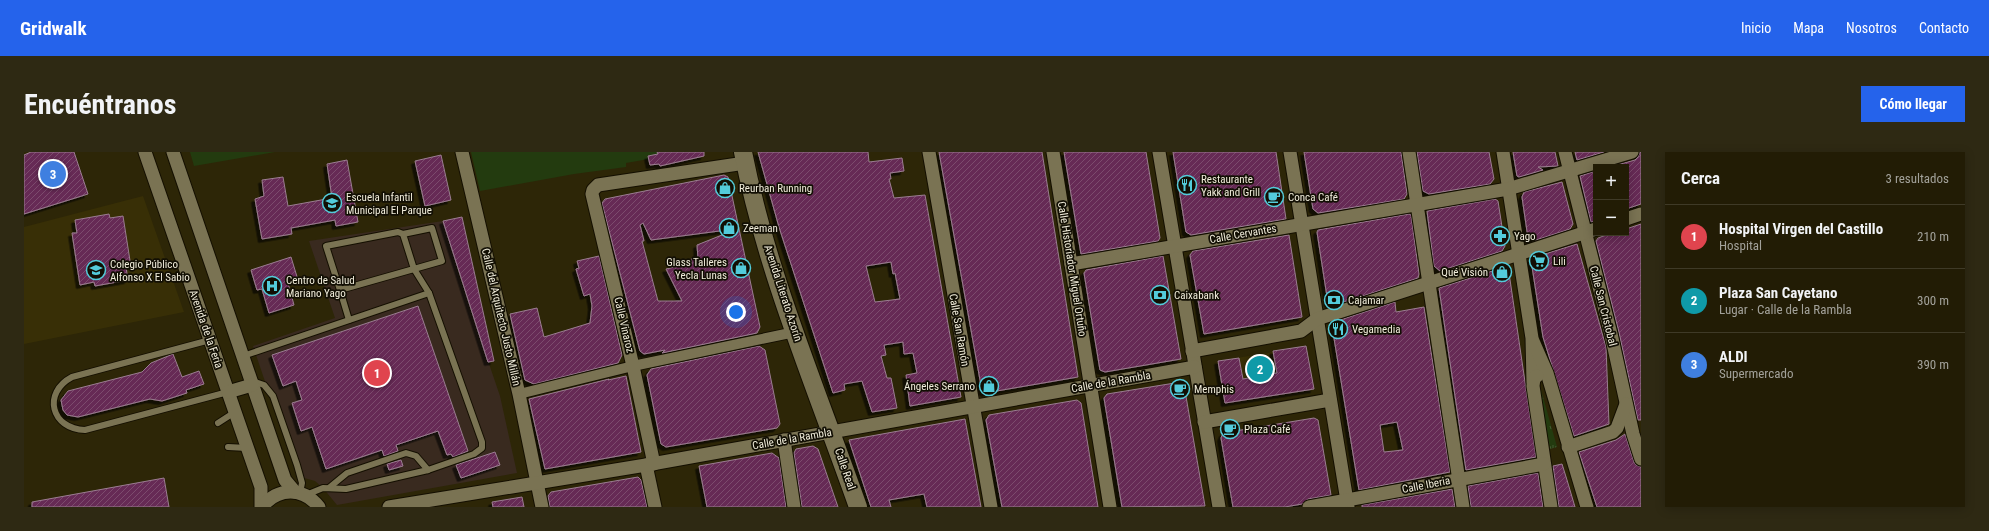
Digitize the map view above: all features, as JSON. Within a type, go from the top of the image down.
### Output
[{"type":"main road","name":"Avenida Literato Azorín","points":[[744,158],[773,264],[795,332],[831,431]]},
{"type":"main road","name":"Calle Real","points":[[831,431],[858,507]]},
{"type":"street","name":"Avenida de la Feria","points":[[145,152],[261,487],[262,507]]},
{"type":"street","points":[[173,152],[285,480],[319,507]]},
{"type":"street","name":"Calle del Arquitecto Justo Millán","points":[[462,152],[519,394],[542,507]]},
{"type":"street","name":"Calle San Ramón","points":[[929,152],[991,507]]},
{"type":"street","name":"Calle Historiador Miguel Ortuño","points":[[1053,152],[1110,507]]},
{"type":"street","points":[[1159,152],[1219,507]]},
{"type":"street","points":[[1290,152],[1347,504]]},
{"type":"street","points":[[1408,152],[1463,507]]},
{"type":"street","points":[[1503,152],[1532,338],[1533,382],[1551,507]]},
{"type":"street","name":"Calle San Cristobal","points":[[1565,152],[1569,171],[1590,231],[1626,404],[1641,459]]},
{"type":"street","name":"Calle Cervantes","points":[[1071,264],[1508,189],[1632,152]]},
{"type":"street","name":"Calle Vinaroz","points":[[655,507],[650,465],[633,366],[592,194],[595,187],[744,158]]},
{"type":"street","points":[[1629,218],[1641,214]]},
{"type":"street","points":[[1192,351],[1301,331],[1317,319],[1590,231]]},
{"type":"street","points":[[519,394],[633,366],[795,332]]},
{"type":"street","points":[[1532,338],[1547,373],[1587,507]]},
{"type":"street","name":"Calle de la Rambla","points":[[389,507],[650,465],[831,431],[1195,367]]},
{"type":"street","points":[[1533,382],[1536,376],[1547,373]]},
{"type":"street","points":[[228,392],[252,383]]},
{"type":"street","points":[[1204,422],[1330,400]]},
{"type":"street","points":[[1568,447],[1613,432],[1617,428],[1626,404]]},
{"type":"street","points":[[784,440],[794,507]]},
{"type":"street","name":"Calle Iberia","points":[[1309,507],[1347,504],[1459,479],[1544,464]]},
{"type":"street","points":[[262,507],[276,495],[285,492],[300,493]]},
{"type":"lane","points":[[340,290],[442,261],[432,228],[403,234],[398,232],[326,246],[349,320]]},
{"type":"lane","points":[[300,493],[330,487],[346,489],[428,470],[474,454],[482,448],[482,442],[429,293],[414,269],[403,234]]},
{"type":"lane","points":[[243,356],[429,293]]},
{"type":"lane","points":[[210,340],[72,377],[64,381],[54,396],[56,414],[68,427],[85,430],[228,392]]},
{"type":"lane","points":[[218,423],[235,412]]},
{"type":"lane","points":[[228,447],[247,448]]},
{"type":"lane","points":[[330,487],[347,473],[406,453],[416,456],[428,470]]},
{"type":"shaded area","name":"Colegio Público Alfonso X El Sabio","points":[[143,196],[184,312],[24,344],[24,227]]},
{"type":"shaded area","points":[[443,221],[458,266],[456,267],[500,396],[517,473],[337,505],[315,481],[297,476],[253,346],[335,318],[309,241]]},
{"type":"shaded area","points":[[1273,352],[1281,395],[1225,403],[1218,361]]},
{"type":"green space","points":[[190,152],[275,152],[194,166]]},
{"type":"green space","points":[[471,152],[657,152],[658,154],[649,159],[626,163],[626,167],[574,174],[480,191]]},
{"type":"green space","points":[[1541,390],[1557,447],[1550,449],[1539,391]]},
{"type":"building","points":[[31,152],[74,152],[88,194],[24,214],[24,155]]},
{"type":"building","points":[[657,152],[704,152],[704,156],[660,166],[659,164],[650,165],[648,156],[658,154]]},
{"type":"building","points":[[758,152],[868,152],[869,162],[902,158],[904,171],[890,173],[891,179],[889,179],[894,198],[925,195],[961,397],[910,406],[906,375],[917,373],[913,353],[904,354],[903,342],[884,345],[886,355],[881,356],[887,378],[891,378],[897,408],[872,412],[862,381],[844,384],[845,390],[833,393],[779,227]],"holes":[[[891,262],[893,274],[895,273],[900,299],[875,302],[866,266]]]},
{"type":"building","points":[[939,152],[1042,152],[1078,377],[985,393],[982,391]]},
{"type":"building","points":[[1064,152],[1146,152],[1160,238],[1158,241],[1081,254]]},
{"type":"building","points":[[1173,152],[1276,152],[1286,219],[1191,235],[1186,232]]},
{"type":"building","points":[[1304,152],[1401,152],[1407,194],[1404,199],[1318,213],[1313,209]]},
{"type":"building","points":[[1417,152],[1489,152],[1494,179],[1490,184],[1429,194],[1423,191]]},
{"type":"building","points":[[1513,152],[1555,152],[1558,166],[1538,167],[1543,170],[1519,177],[1517,176]]},
{"type":"building","points":[[1575,152],[1604,152],[1577,160]]},
{"type":"building","points":[[1641,152],[1641,204],[1629,208],[1629,164],[1621,164],[1635,160]]},
{"type":"building","points":[[441,155],[451,200],[425,206],[415,161]]},
{"type":"building","name":"Escuela Infantil Municipal El Parque","points":[[347,160],[358,222],[336,226],[335,220],[291,228],[292,234],[262,239],[255,199],[264,196],[262,180],[283,177],[288,206],[332,198],[327,164]]},
{"type":"building","points":[[1593,172],[1593,222],[1591,222],[1580,176]]},
{"type":"building","points":[[724,175],[728,177],[760,327],[757,333],[662,353],[665,350],[644,354],[640,351],[602,203],[605,199]],"holes":[[[643,223],[651,240],[727,230],[727,233],[697,245],[698,258],[691,259],[692,263],[666,269],[682,301],[658,301],[642,241],[644,241],[640,225]]]},
{"type":"building","points":[[1562,182],[1573,224],[1570,229],[1533,241],[1528,238],[1522,197],[1524,192]]},
{"type":"building","points":[[1495,199],[1498,201],[1505,246],[1502,251],[1440,271],[1434,266],[1427,211]]},
{"type":"building","points":[[109,214],[110,218],[123,216],[131,267],[126,267],[128,280],[95,286],[94,282],[80,285],[72,233],[77,233],[75,220]]},
{"type":"building","points":[[1409,214],[1411,215],[1419,274],[1418,278],[1332,306],[1328,303],[1317,232],[1318,230]]},
{"type":"building","points":[[462,217],[494,361],[488,362],[443,221]]},
{"type":"building","points":[[1641,224],[1641,420],[1638,420],[1619,332],[1596,241],[1598,238],[1604,236],[1629,236],[1629,228]]},
{"type":"building","points":[[1289,235],[1302,317],[1204,334],[1190,255],[1193,251]]},
{"type":"building","points":[[1577,244],[1606,347],[1609,424],[1574,436],[1543,337],[1531,260],[1532,258]]},
{"type":"building","points":[[599,256],[622,355],[618,363],[534,384],[525,380],[510,314],[537,308],[544,337],[590,323],[592,306],[590,294],[584,296],[576,269],[579,268],[577,261]]},
{"type":"building","points":[[1163,256],[1181,359],[1105,372],[1100,370],[1084,273],[1086,270]]},
{"type":"building","name":"Centro de Salud Mariano Yago","points":[[291,257],[298,280],[288,283],[294,305],[269,313],[262,289],[257,290],[251,270]]},
{"type":"building","points":[[1508,266],[1536,457],[1466,470],[1439,288]]},
{"type":"building","points":[[1395,302],[1396,312],[1424,307],[1450,472],[1359,490],[1332,326],[1334,322]],"holes":[[[1397,422],[1403,450],[1384,452],[1380,425]]]},
{"type":"building","points":[[418,306],[468,451],[453,457],[451,454],[447,455],[438,431],[396,445],[398,451],[384,456],[382,450],[326,469],[312,427],[301,431],[292,403],[302,400],[296,381],[283,386],[272,355]]},
{"type":"building","points":[[759,346],[765,350],[780,424],[777,428],[666,447],[661,444],[647,375],[651,369]]},
{"type":"building","points":[[1306,346],[1314,389],[1225,403],[1218,361],[1239,358],[1243,379],[1277,373],[1273,351]]},
{"type":"building","points":[[173,354],[182,377],[199,371],[204,384],[186,390],[187,393],[162,401],[150,399],[78,417],[67,415],[63,410],[61,400],[68,391],[142,372],[151,363]]},
{"type":"building","points":[[626,376],[641,452],[545,469],[529,399]]},
{"type":"building","points":[[1181,382],[1184,385],[1205,506],[1122,507],[1104,398],[1107,394]]},
{"type":"building","points":[[1077,400],[1081,403],[1098,507],[1002,507],[986,420],[989,415]]},
{"type":"building","points":[[1314,418],[1318,420],[1331,495],[1308,499],[1302,504],[1285,507],[1233,507],[1221,438],[1223,433]]},
{"type":"building","points":[[965,419],[981,507],[927,507],[924,494],[889,500],[891,507],[871,507],[849,440]]},
{"type":"building","points":[[1625,434],[1634,462],[1636,465],[1641,467],[1641,507],[1597,507],[1579,452],[1616,440]]},
{"type":"building","points":[[813,446],[818,449],[838,507],[802,507],[794,453],[796,449]]},
{"type":"building","points":[[495,452],[500,465],[461,478],[456,465]]},
{"type":"building","points":[[772,453],[779,458],[786,507],[707,507],[699,466]]},
{"type":"building","points":[[401,460],[403,466],[389,470],[387,464]]},
{"type":"building","points":[[1562,464],[1575,507],[1559,507],[1553,466]]},
{"type":"building","points":[[1538,473],[1543,507],[1471,507],[1468,486]]},
{"type":"building","points":[[638,477],[641,480],[647,507],[550,507],[548,496],[551,492]]},
{"type":"building","points":[[164,478],[169,507],[32,507],[32,502]]},
{"type":"building","points":[[1452,489],[1455,507],[1362,507],[1362,505]]},
{"type":"building","points":[[522,497],[524,507],[493,507],[492,502]]},
{"type":"place","name":"ALDI","points":[[53,174]]},
{"type":"place","name":"Restaurante Yakk and Grill","points":[[1187,185]]},
{"type":"place","name":"Reurban Running","points":[[725,188]]},
{"type":"place","name":"Conca Café","points":[[1274,197]]},
{"type":"place","name":"Escuela Infantil Municipal El Parque","points":[[332,203]]},
{"type":"place","name":"Zeeman","points":[[729,228]]},
{"type":"place","name":"Yago","points":[[1500,236]]},
{"type":"place","name":"Lili","points":[[1539,261]]},
{"type":"place","name":"Glass Talleres Yecla Lunas","points":[[741,268]]},
{"type":"place","name":"Colegio Público Alfonso X El Sabio","points":[[96,270]]},
{"type":"place","name":"Qué Visión","points":[[1502,272]]},
{"type":"place","name":"Centro de Salud Mariano Yago","points":[[272,286]]},
{"type":"place","name":"Caixabank","points":[[1160,295]]},
{"type":"place","name":"Cajamar","points":[[1334,300]]},
{"type":"place","name":"Vegamedia","points":[[1338,329]]},
{"type":"place","name":"Plaza San Cayetano","points":[[1260,369]]},
{"type":"place","name":"Hospital Virgen del Castillo","points":[[377,373]]},
{"type":"place","name":"Ángeles Serrano","points":[[989,386]]},
{"type":"place","name":"Memphis","points":[[1180,389]]},
{"type":"place","name":"Plaza Café","points":[[1230,429]]}]
